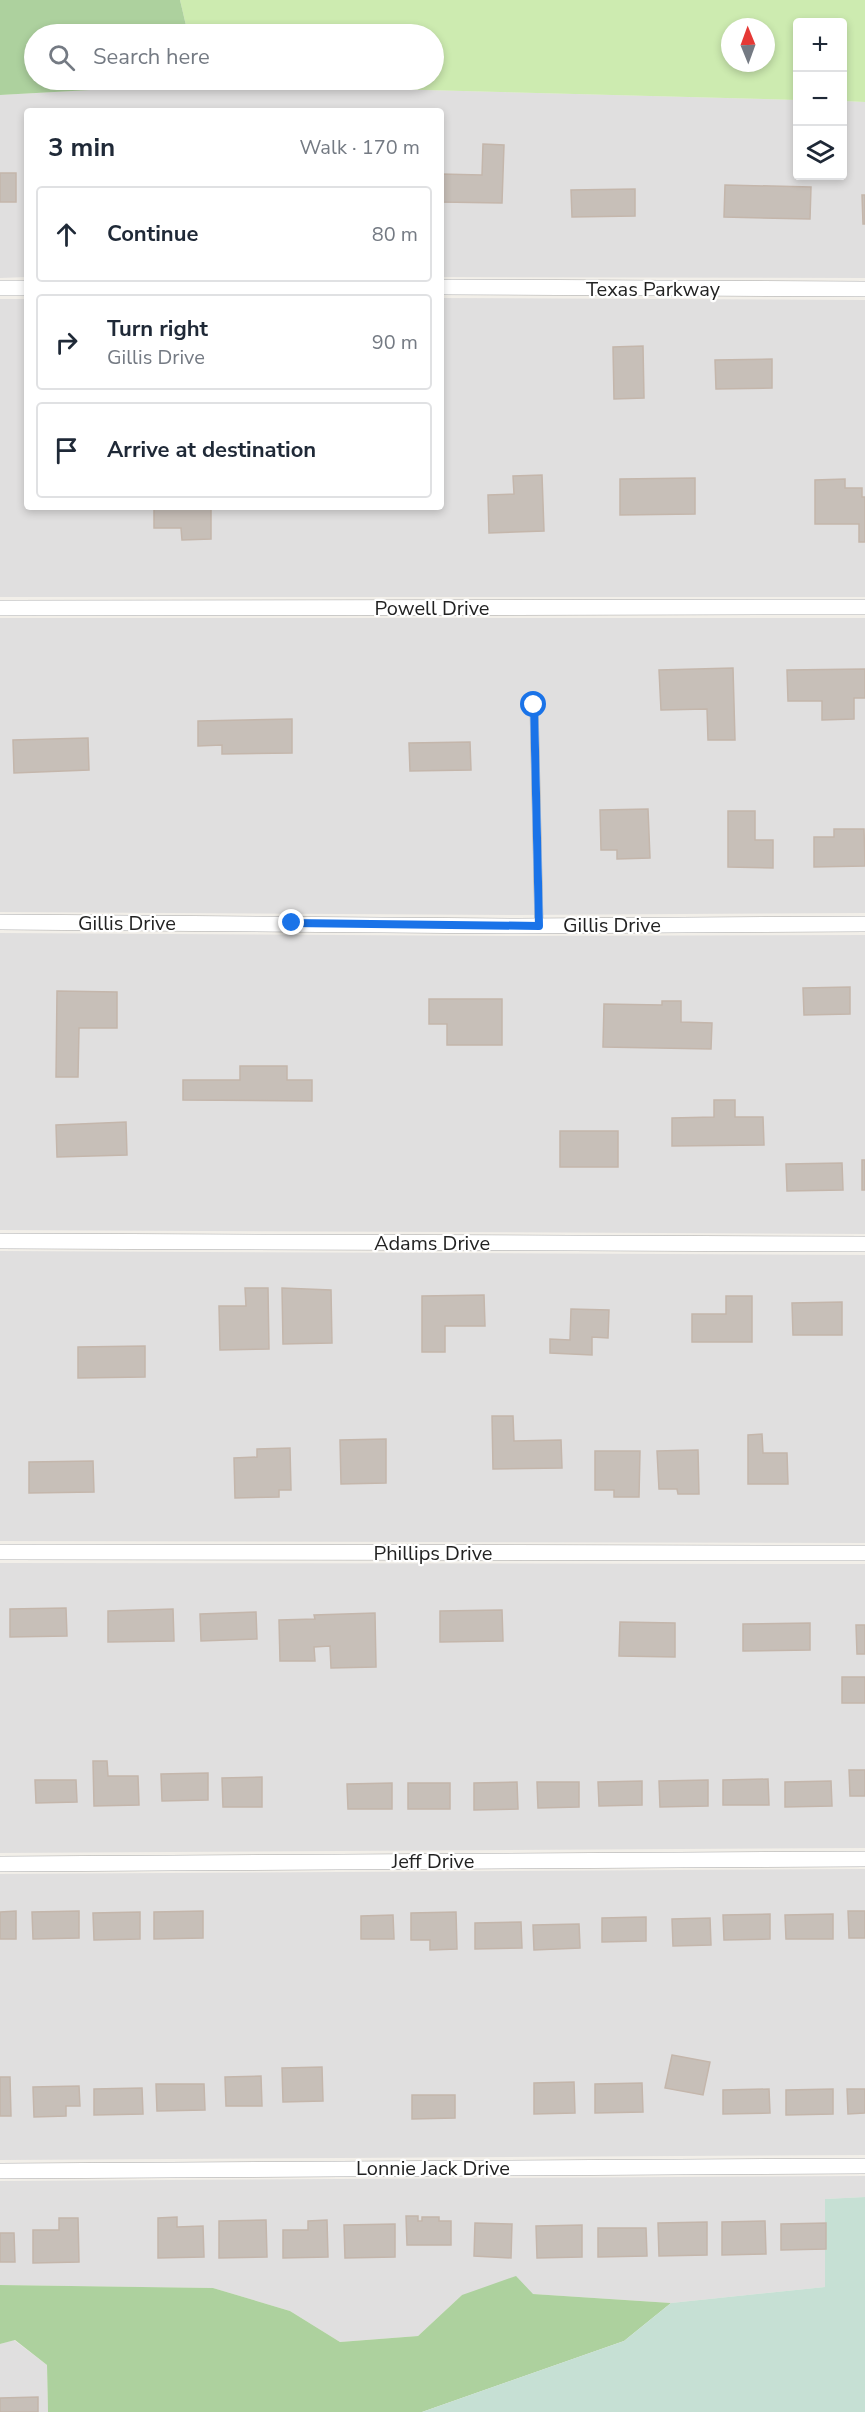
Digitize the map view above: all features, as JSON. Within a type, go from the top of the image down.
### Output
[{"type":"street","name":"Texas Parkway","points":[[444,287],[865,289]]},
{"type":"street","points":[[0,288],[24,288]]},
{"type":"street","name":"Powell Drive","points":[[0,608],[865,608]]},
{"type":"street","name":"Gillis Drive","points":[[0,922],[539,926],[865,924]]},
{"type":"street","name":"Adams Drive","points":[[0,1241],[865,1244]]},
{"type":"street","name":"Phillips Drive","points":[[0,1552],[865,1553]]},
{"type":"street","name":"Jeff Drive","points":[[0,1864],[865,1858]]},
{"type":"street","name":"Lonnie Jack Drive","points":[[0,2171],[865,2166]]},
{"type":"lane","points":[[534,705],[539,926]]},
{"type":"shaded area","points":[[90,90],[423,90],[793,100],[793,180],[847,180],[847,101],[865,102],[865,278],[444,277],[444,108],[24,108],[24,277],[0,278],[0,95]]},
{"type":"shaded area","points":[[444,298],[865,300],[865,597],[0,597],[0,299],[24,299],[24,510],[444,510]]},
{"type":"shaded area","points":[[0,618],[865,618],[865,913],[519,915],[0,912]]},
{"type":"shaded area","points":[[0,933],[865,935],[865,1234],[0,1230]]},
{"type":"shaded area","points":[[0,1251],[865,1255],[865,1543],[0,1541]]},
{"type":"shaded area","points":[[0,1563],[865,1564],[865,1848],[0,1853]]},
{"type":"shaded area","points":[[865,1869],[865,2155],[0,2160],[0,1874]]},
{"type":"shaded area","points":[[865,2176],[865,2197],[825,2199],[825,2287],[671,2303],[533,2294],[462,2295],[418,2336],[340,2342],[290,2311],[213,2288],[0,2285],[0,2181]]},
{"type":"shaded area","points":[[14,2340],[47,2365],[48,2412],[0,2412],[0,2344]]},
{"type":"green space","points":[[0,0],[180,0],[186,24],[24,24],[24,90],[90,90],[0,95]]},
{"type":"green space","points":[[180,0],[865,0],[865,102],[847,101],[847,18],[793,18],[793,100],[423,90],[444,90],[444,24],[186,24]]},
{"type":"green space","points":[[865,2197],[865,2412],[422,2412],[624,2341],[671,2303],[825,2287],[825,2199]]},
{"type":"green space","points":[[516,2276],[533,2294],[671,2303],[624,2341],[422,2412],[48,2412],[47,2365],[15,2340],[0,2344],[0,2285],[213,2288],[290,2311],[340,2342],[418,2336],[462,2295]]},
{"type":"building","points":[[483,144],[504,145],[502,203],[444,202],[444,174],[482,175]]},
{"type":"building","points":[[0,173],[16,173],[16,202],[0,202]]},
{"type":"building","points":[[725,185],[811,187],[810,219],[724,217]]},
{"type":"building","points":[[635,189],[635,216],[572,217],[571,190]]},
{"type":"building","points":[[862,195],[865,195],[865,224],[863,224]]},
{"type":"building","points":[[643,346],[644,398],[614,399],[613,347]]},
{"type":"building","points":[[772,359],[772,388],[716,389],[715,360]]},
{"type":"building","points":[[542,475],[544,531],[489,533],[488,495],[514,494],[513,476]]},
{"type":"building","points":[[695,478],[695,514],[620,515],[620,479]]},
{"type":"building","points":[[845,479],[845,488],[862,488],[862,497],[865,497],[865,542],[859,542],[859,524],[815,524],[815,480]]},
{"type":"building","points":[[154,510],[211,510],[211,539],[182,540],[181,528],[154,528]]},
{"type":"building","points":[[733,668],[735,740],[708,740],[707,709],[661,710],[659,670]]},
{"type":"building","points":[[865,669],[865,698],[854,698],[854,719],[822,720],[822,701],[788,701],[787,670]]},
{"type":"building","points":[[292,719],[292,753],[222,754],[222,745],[198,746],[198,721]]},
{"type":"building","points":[[88,738],[89,770],[14,773],[13,740]]},
{"type":"building","points":[[470,742],[471,770],[410,771],[409,743]]},
{"type":"building","points":[[648,809],[650,858],[617,859],[617,850],[601,850],[600,810]]},
{"type":"building","points":[[728,811],[755,811],[755,840],[773,840],[773,868],[728,867]]},
{"type":"building","points":[[834,829],[864,829],[865,866],[814,867],[814,837],[834,837]]},
{"type":"building","points":[[850,987],[850,1014],[804,1015],[803,988]]},
{"type":"building","points":[[57,991],[117,992],[117,1028],[79,1028],[78,1077],[56,1077]]},
{"type":"building","points":[[429,999],[502,999],[502,1045],[447,1045],[447,1024],[429,1024]]},
{"type":"building","points":[[662,1001],[681,1001],[681,1022],[712,1023],[711,1049],[603,1047],[604,1004],[662,1005]]},
{"type":"building","points":[[240,1066],[287,1066],[287,1080],[312,1080],[312,1101],[183,1100],[183,1080],[240,1080]]},
{"type":"building","points":[[714,1100],[735,1100],[735,1117],[763,1117],[764,1145],[672,1146],[672,1118],[714,1117]]},
{"type":"building","points":[[126,1122],[127,1155],[57,1157],[56,1125]]},
{"type":"building","points":[[560,1131],[618,1131],[618,1167],[560,1167]]},
{"type":"building","points":[[862,1160],[865,1160],[865,1190],[862,1190]]},
{"type":"building","points":[[842,1163],[843,1190],[787,1191],[786,1164]]},
{"type":"building","points":[[245,1288],[268,1288],[269,1349],[220,1350],[219,1306],[246,1306]]},
{"type":"building","points":[[282,1288],[331,1290],[332,1343],[283,1344]]},
{"type":"building","points":[[484,1295],[485,1326],[445,1326],[445,1352],[422,1352],[422,1296]]},
{"type":"building","points":[[726,1296],[752,1296],[752,1342],[692,1342],[692,1314],[726,1314]]},
{"type":"building","points":[[842,1302],[842,1335],[793,1335],[792,1303]]},
{"type":"building","points":[[571,1309],[609,1310],[608,1338],[592,1337],[592,1355],[550,1353],[550,1339],[570,1340]]},
{"type":"building","points":[[145,1346],[145,1377],[78,1378],[78,1347]]},
{"type":"building","points":[[492,1416],[513,1416],[514,1441],[561,1440],[562,1468],[493,1469]]},
{"type":"building","points":[[762,1434],[763,1453],[787,1453],[788,1484],[748,1484],[748,1435]]},
{"type":"building","points":[[386,1439],[386,1483],[341,1484],[340,1440]]},
{"type":"building","points":[[290,1448],[291,1490],[279,1490],[279,1497],[235,1498],[234,1458],[257,1457],[257,1449]]},
{"type":"building","points":[[698,1450],[699,1494],[678,1494],[677,1489],[659,1489],[657,1451]]},
{"type":"building","points":[[595,1451],[640,1451],[639,1497],[614,1497],[614,1490],[595,1490]]},
{"type":"building","points":[[93,1461],[94,1492],[29,1493],[29,1462]]},
{"type":"building","points":[[66,1608],[67,1636],[10,1637],[10,1609]]},
{"type":"building","points":[[173,1609],[174,1641],[108,1642],[108,1611]]},
{"type":"building","points":[[502,1610],[503,1641],[440,1642],[440,1611]]},
{"type":"building","points":[[256,1612],[257,1639],[201,1641],[200,1614]]},
{"type":"building","points":[[375,1613],[376,1667],[331,1668],[330,1646],[314,1647],[315,1661],[280,1661],[279,1620],[315,1619],[314,1615]]},
{"type":"building","points":[[620,1622],[675,1623],[675,1657],[619,1656]]},
{"type":"building","points":[[810,1623],[810,1650],[743,1651],[743,1624]]},
{"type":"building","points":[[856,1625],[865,1625],[865,1654],[857,1654]]},
{"type":"building","points":[[842,1677],[865,1677],[865,1703],[842,1703]]},
{"type":"building","points":[[93,1761],[107,1761],[108,1776],[138,1776],[139,1805],[94,1806]]},
{"type":"building","points":[[849,1770],[865,1770],[865,1796],[850,1796]]},
{"type":"building","points":[[208,1773],[208,1800],[162,1801],[161,1774]]},
{"type":"building","points":[[262,1777],[262,1807],[223,1807],[222,1778]]},
{"type":"building","points":[[768,1779],[769,1805],[723,1805],[723,1780]]},
{"type":"building","points":[[35,1780],[76,1780],[77,1802],[36,1803]]},
{"type":"building","points":[[708,1780],[708,1806],[660,1807],[659,1781]]},
{"type":"building","points":[[642,1781],[642,1805],[599,1806],[598,1782]]},
{"type":"building","points":[[831,1781],[832,1806],[785,1807],[785,1782]]},
{"type":"building","points":[[517,1782],[518,1809],[474,1810],[474,1783]]},
{"type":"building","points":[[537,1782],[579,1782],[579,1807],[538,1808]]},
{"type":"building","points":[[392,1783],[392,1809],[348,1809],[347,1784]]},
{"type":"building","points":[[408,1783],[450,1783],[450,1809],[408,1809]]},
{"type":"building","points":[[16,1911],[16,1939],[0,1939],[0,1912]]},
{"type":"building","points":[[79,1911],[79,1938],[33,1939],[32,1912]]},
{"type":"building","points":[[203,1911],[203,1938],[154,1939],[154,1912]]},
{"type":"building","points":[[848,1911],[865,1911],[865,1938],[849,1938]]},
{"type":"building","points":[[140,1912],[140,1939],[94,1940],[93,1913]]},
{"type":"building","points":[[456,1912],[457,1949],[430,1950],[430,1940],[411,1940],[411,1913]]},
{"type":"building","points":[[770,1914],[770,1939],[724,1940],[723,1915]]},
{"type":"building","points":[[833,1914],[833,1939],[786,1939],[785,1915]]},
{"type":"building","points":[[393,1915],[394,1939],[361,1939],[361,1916]]},
{"type":"building","points":[[646,1917],[646,1941],[602,1942],[602,1918]]},
{"type":"building","points":[[710,1918],[711,1945],[673,1946],[672,1919]]},
{"type":"building","points":[[521,1922],[522,1948],[475,1949],[475,1923]]},
{"type":"building","points":[[579,1924],[580,1948],[534,1950],[533,1925]]},
{"type":"building","points":[[672,2055],[710,2062],[703,2095],[665,2088]]},
{"type":"building","points":[[322,2067],[323,2101],[283,2102],[282,2068]]},
{"type":"building","points":[[261,2076],[262,2106],[226,2106],[225,2077]]},
{"type":"building","points":[[0,2077],[10,2077],[11,2116],[0,2116]]},
{"type":"building","points":[[574,2082],[575,2113],[534,2114],[534,2083]]},
{"type":"building","points":[[642,2083],[643,2112],[595,2113],[595,2084]]},
{"type":"building","points":[[156,2084],[204,2084],[205,2110],[157,2111]]},
{"type":"building","points":[[79,2086],[80,2106],[66,2106],[66,2116],[34,2117],[33,2087]]},
{"type":"building","points":[[142,2088],[143,2114],[94,2115],[94,2089]]},
{"type":"building","points":[[769,2089],[770,2113],[723,2114],[723,2090]]},
{"type":"building","points":[[833,2089],[833,2114],[786,2115],[786,2090]]},
{"type":"building","points":[[847,2089],[865,2089],[865,2113],[848,2114]]},
{"type":"building","points":[[412,2095],[455,2095],[455,2118],[412,2119]]},
{"type":"building","points":[[406,2216],[418,2216],[418,2221],[422,2221],[422,2217],[439,2217],[439,2221],[451,2221],[451,2245],[407,2245]]},
{"type":"building","points":[[177,2217],[177,2227],[203,2226],[204,2257],[158,2258],[158,2218]]},
{"type":"building","points":[[59,2218],[78,2218],[79,2262],[33,2263],[33,2230],[59,2230]]},
{"type":"building","points":[[266,2220],[267,2257],[219,2258],[219,2221]]},
{"type":"building","points":[[327,2220],[328,2257],[283,2258],[283,2230],[308,2230],[308,2221]]},
{"type":"building","points":[[765,2221],[766,2254],[722,2255],[722,2222]]},
{"type":"building","points":[[707,2222],[707,2255],[659,2256],[658,2223]]},
{"type":"building","points":[[475,2223],[512,2224],[511,2258],[474,2256]]},
{"type":"building","points":[[826,2223],[826,2249],[781,2250],[781,2224]]},
{"type":"building","points":[[395,2224],[395,2257],[345,2258],[344,2225]]},
{"type":"building","points":[[582,2225],[582,2257],[537,2258],[536,2226]]},
{"type":"building","points":[[598,2228],[646,2228],[647,2256],[598,2257]]},
{"type":"building","points":[[0,2233],[14,2233],[15,2262],[0,2262]]},
{"type":"building","points":[[38,2397],[38,2412],[0,2412],[0,2398]]},
{"type":"route","points":[[292,923],[539,926],[534,705]]}]
